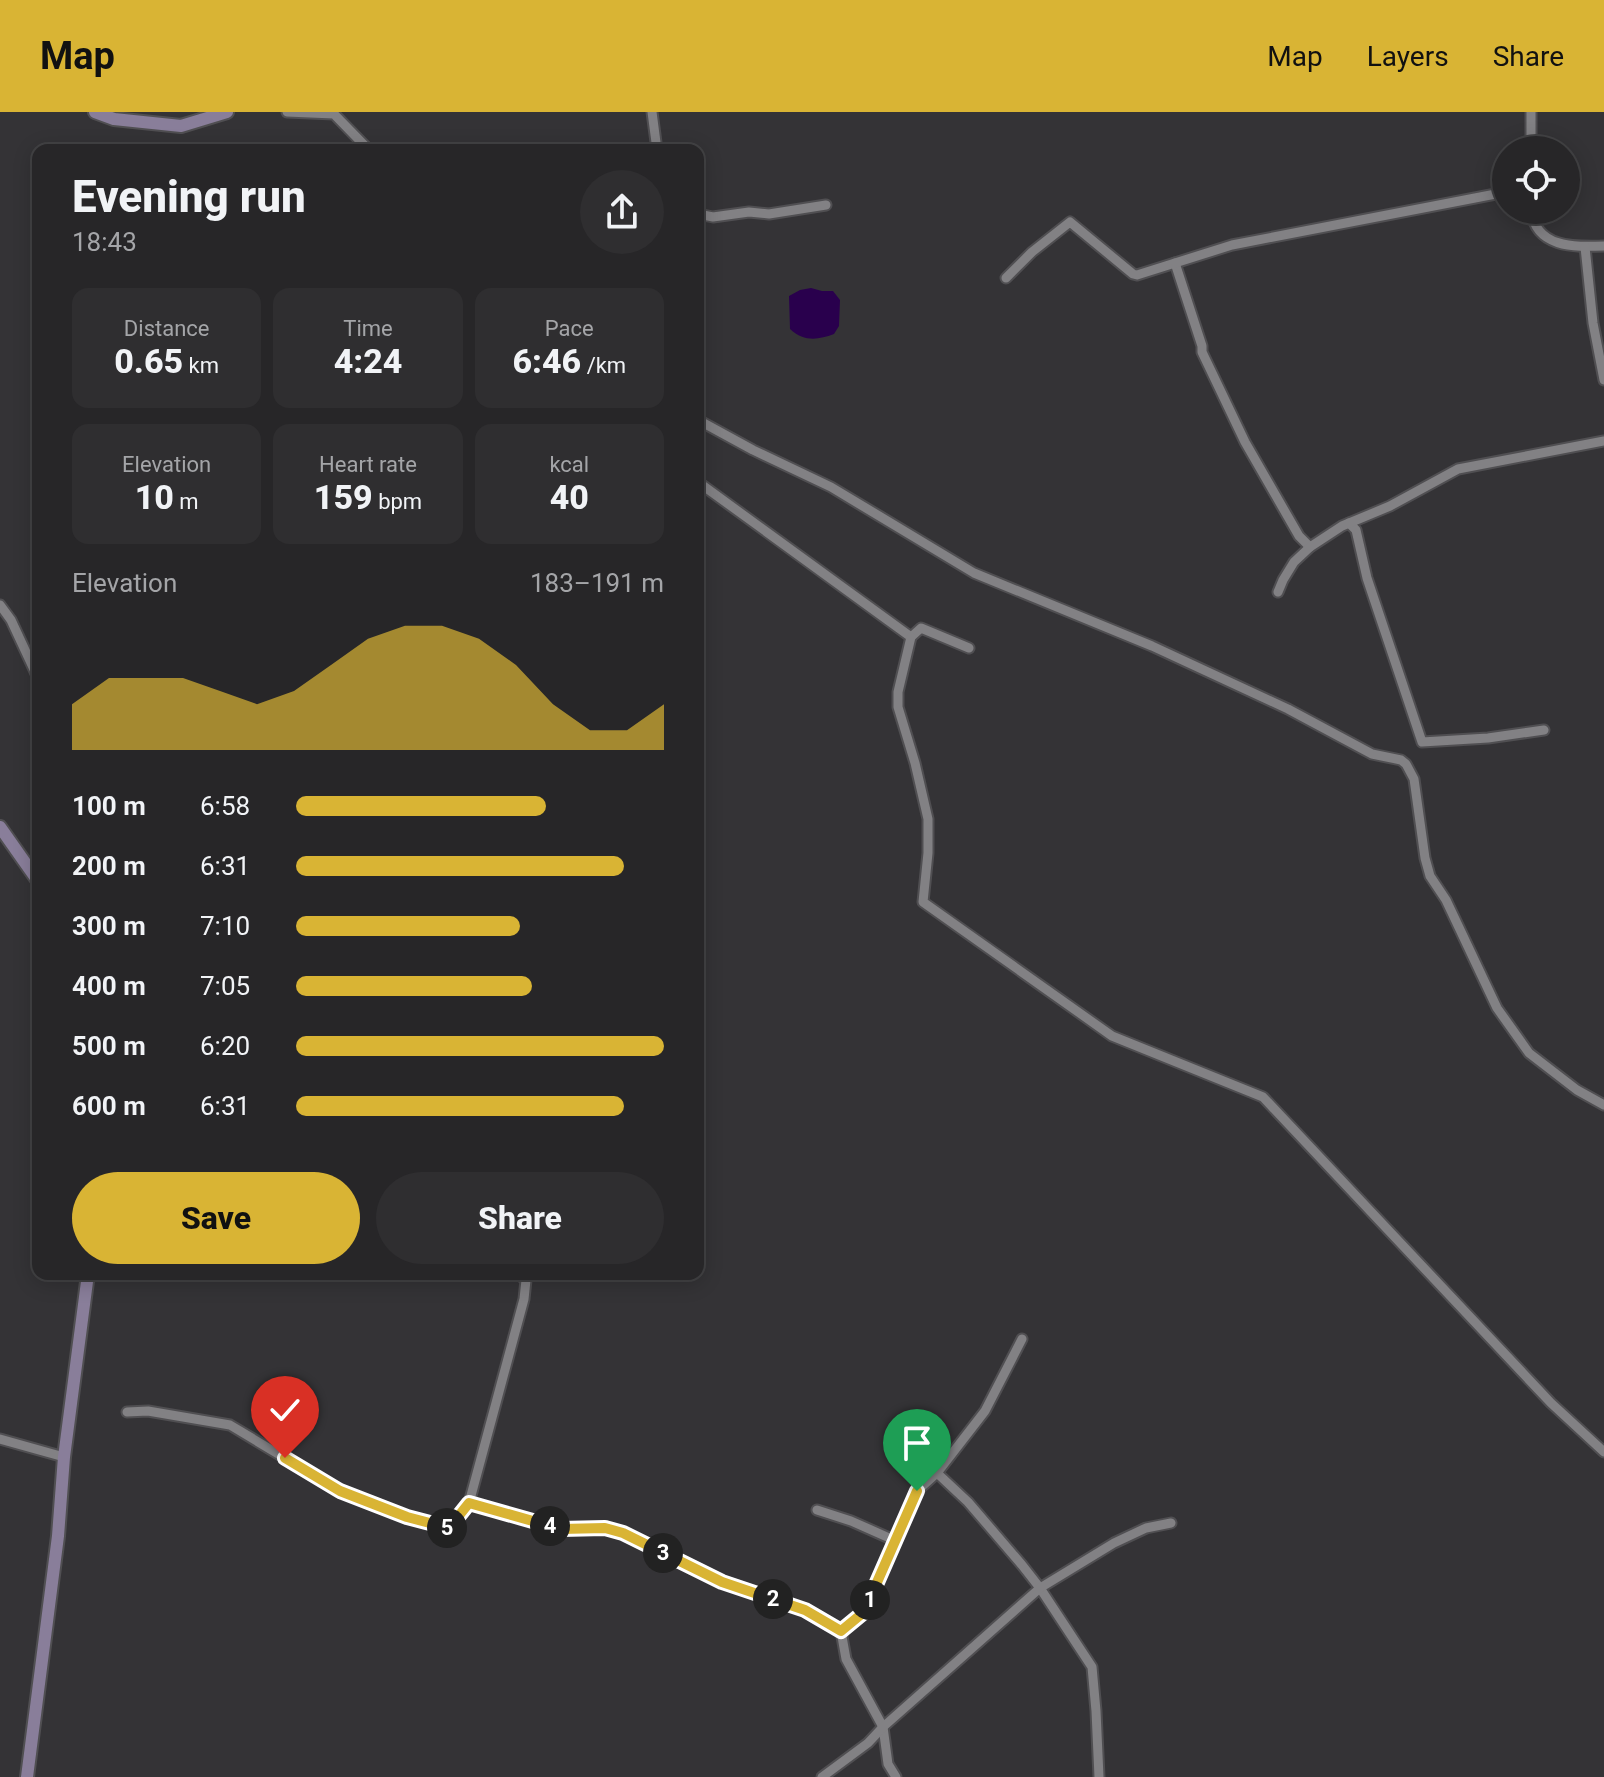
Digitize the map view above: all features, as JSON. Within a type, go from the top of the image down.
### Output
[{"type":"street","points":[[95,112],[114,119],[181,126],[227,112]]},
{"type":"street","points":[[287,112],[334,114],[363,144]]},
{"type":"street","points":[[652,112],[656,144]]},
{"type":"street","points":[[1531,112],[1531,136]]},
{"type":"street","points":[[1006,278],[1032,252],[1070,222],[1137,275],[1232,245],[1492,195]]},
{"type":"street","points":[[704,215],[769,214],[826,205]]},
{"type":"street","points":[[1536,224],[1539,232],[1551,242],[1585,247],[1604,246]]},
{"type":"street","points":[[1585,247],[1593,323],[1604,380]]},
{"type":"street","points":[[1175,263],[1202,352],[1245,442],[1299,536],[1310,547]]},
{"type":"street","points":[[704,423],[831,487],[974,573],[1165,652],[1288,709],[1372,754],[1401,760],[1414,779],[1430,876],[1446,900],[1497,1008],[1529,1053],[1577,1090],[1604,1105]]},
{"type":"street","points":[[1278,592],[1294,562],[1310,547],[1349,523],[1390,506],[1458,469],[1604,441]]},
{"type":"street","points":[[704,486],[911,637]]},
{"type":"street","points":[[1349,523],[1356,530],[1367,578],[1422,742],[1488,738],[1544,730]]},
{"type":"street","points":[[0,605],[11,620],[32,665]]},
{"type":"street","points":[[969,648],[921,628],[911,637],[898,692],[898,707],[928,819],[923,902],[1112,1036],[1263,1097],[1551,1403],[1604,1452]]},
{"type":"street","points":[[0,827],[32,872]]},
{"type":"street","points":[[27,1777],[87,1280]]},
{"type":"street","points":[[127,1412],[148,1411],[230,1425],[340,1491],[407,1517],[449,1528],[469,1503],[524,1299],[526,1280]]},
{"type":"street","points":[[841,1631],[864,1612],[917,1491],[937,1473],[985,1411],[1022,1339]]},
{"type":"street","points":[[0,1439],[64,1457]]},
{"type":"street","points":[[937,1473],[968,1502],[1040,1588],[1092,1667],[1099,1777]]},
{"type":"street","points":[[469,1503],[561,1529],[605,1528],[623,1533],[722,1582],[805,1610],[841,1631],[846,1659],[883,1727],[888,1764],[896,1777]]},
{"type":"street","points":[[817,1510],[896,1541]]},
{"type":"street","points":[[822,1777],[868,1743],[1040,1588],[1114,1543],[1146,1528],[1171,1523]]},
{"type":"shaded area","points":[[811,288],[833,291],[840,300],[839,326],[834,334],[811,339],[790,329],[789,296]]},
{"type":"route","points":[[285,1458],[340,1491],[407,1517],[449,1528],[469,1503],[561,1529],[605,1528],[623,1533],[722,1582],[805,1610],[841,1631],[864,1612],[917,1491]]}]
